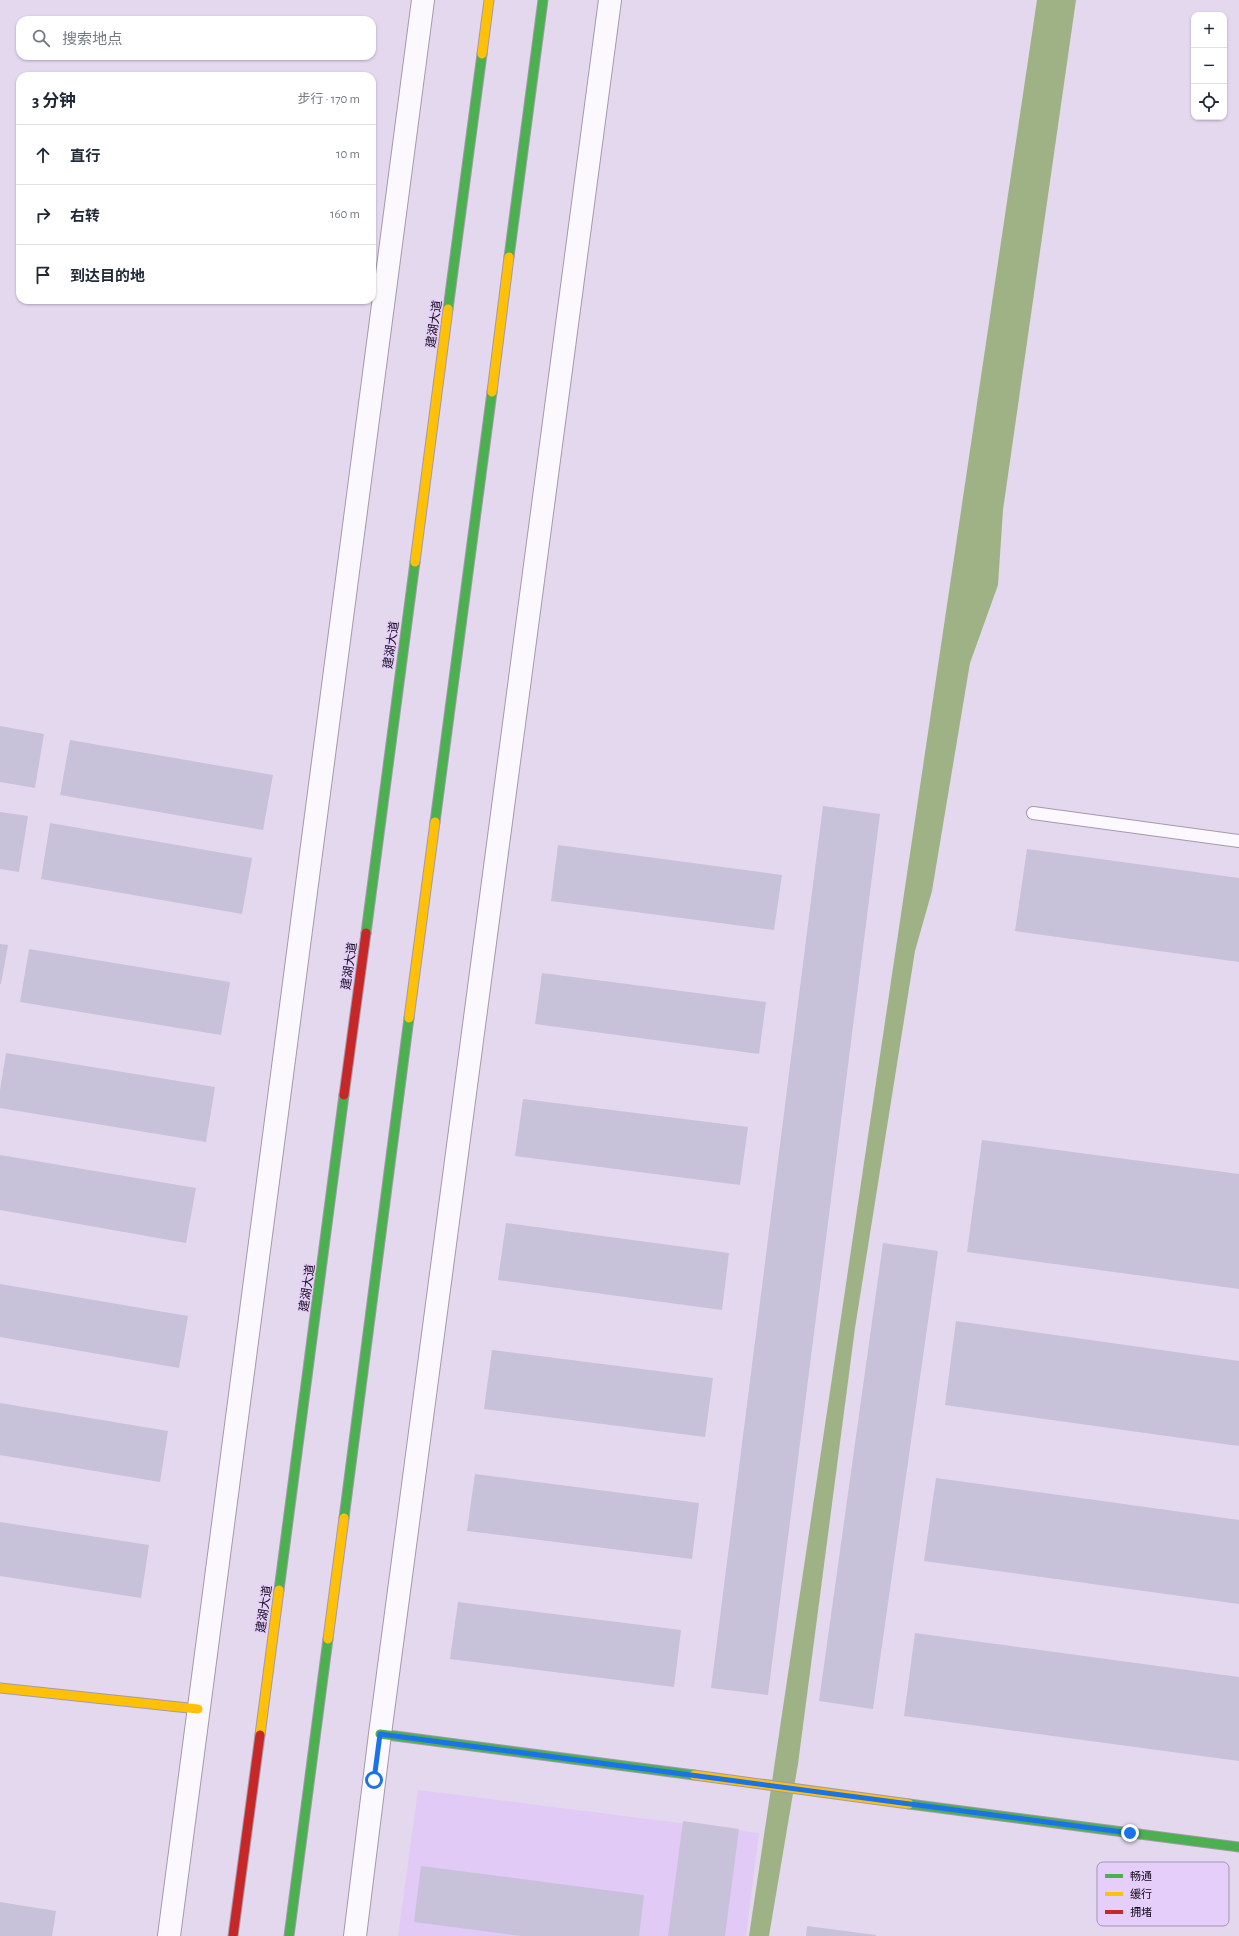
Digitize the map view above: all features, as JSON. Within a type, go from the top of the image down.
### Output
[{"type":"main road","name":"建湖大道","points":[[233,1936],[488,0]]},
{"type":"main road","points":[[289,1936],[543,0]]},
{"type":"main road","points":[[0,1688],[198,1709]]},
{"type":"main road","points":[[380,1734],[1239,1847]]},
{"type":"street","points":[[169,1936],[423,0]]},
{"type":"street","points":[[355,1936],[380,1734],[610,0]]},
{"type":"lane","points":[[1033,813],[1239,841]]},
{"type":"shaded area","points":[[1037,0],[1076,0],[1003,510],[998,585],[970,663],[932,891],[915,951],[855,1328],[798,1764],[769,1936],[749,1936]]},
{"type":"shaded area","points":[[418,1790],[759,1833],[746,1936],[398,1936]]},
{"type":"building","points":[[0,726],[44,734],[35,788],[0,782]]},
{"type":"building","points":[[70,740],[273,775],[263,830],[60,795]]},
{"type":"building","points":[[823,806],[880,814],[768,1695],[711,1688]]},
{"type":"building","points":[[0,812],[28,816],[19,872],[0,869]]},
{"type":"building","points":[[50,823],[252,858],[242,914],[41,879]]},
{"type":"building","points":[[558,845],[782,875],[774,930],[551,901]]},
{"type":"building","points":[[1027,849],[1239,878],[1239,962],[1015,931]]},
{"type":"building","points":[[0,944],[8,945],[1,984],[0,984]]},
{"type":"building","points":[[29,949],[230,982],[221,1035],[20,1002]]},
{"type":"building","points":[[542,973],[766,1002],[759,1054],[535,1024]]},
{"type":"building","points":[[6,1053],[215,1087],[206,1142],[0,1108],[0,1090]]},
{"type":"building","points":[[523,1099],[748,1127],[740,1185],[515,1156]]},
{"type":"building","points":[[982,1140],[1239,1174],[1239,1289],[967,1252]]},
{"type":"building","points":[[0,1155],[196,1188],[186,1243],[0,1210]]},
{"type":"building","points":[[506,1223],[729,1253],[722,1310],[498,1280]]},
{"type":"building","points":[[883,1243],[938,1251],[873,1709],[819,1701]]},
{"type":"building","points":[[0,1284],[188,1316],[179,1368],[0,1337]]},
{"type":"building","points":[[956,1321],[1239,1361],[1239,1446],[945,1405]]},
{"type":"building","points":[[492,1350],[713,1378],[705,1437],[484,1409]]},
{"type":"building","points":[[0,1403],[168,1431],[160,1482],[0,1455]]},
{"type":"building","points":[[475,1474],[699,1503],[692,1559],[467,1531]]},
{"type":"building","points":[[936,1478],[1239,1520],[1239,1604],[924,1561]]},
{"type":"building","points":[[0,1522],[149,1545],[141,1598],[0,1576]]},
{"type":"building","points":[[458,1602],[681,1630],[674,1687],[450,1659]]},
{"type":"building","points":[[915,1633],[1239,1677],[1239,1761],[904,1716]]},
{"type":"building","points":[[683,1821],[739,1829],[725,1936],[668,1936]]},
{"type":"building","points":[[421,1866],[644,1895],[639,1936],[522,1936],[414,1922]]},
{"type":"building","points":[[0,1902],[56,1911],[52,1936],[0,1936]]},
{"type":"building","points":[[807,1926],[876,1935],[876,1936],[806,1936]]},
{"type":"traffic: fast","points":[[509,257],[543,0]]},
{"type":"traffic: fast","points":[[448,309],[482,54]]},
{"type":"traffic: fast","points":[[435,822],[492,392]]},
{"type":"traffic: fast","points":[[366,933],[415,562]]},
{"type":"traffic: fast","points":[[344,1518],[409,1018]]},
{"type":"traffic: fast","points":[[279,1590],[344,1095]]},
{"type":"traffic: fast","points":[[289,1936],[328,1639]]},
{"type":"traffic: fast","points":[[380,1734],[694,1775]]},
{"type":"traffic: fast","points":[[909,1804],[1239,1847]]},
{"type":"traffic: slow","points":[[482,54],[489,0]]},
{"type":"traffic: slow","points":[[492,392],[509,257]]},
{"type":"traffic: slow","points":[[415,562],[448,309]]},
{"type":"traffic: slow","points":[[409,1018],[435,822]]},
{"type":"traffic: slow","points":[[328,1639],[344,1518]]},
{"type":"traffic: slow","points":[[260,1735],[279,1590]]},
{"type":"traffic: slow","points":[[0,1688],[198,1709]]},
{"type":"traffic: slow","points":[[694,1775],[909,1804]]},
{"type":"traffic: jam","points":[[344,1095],[366,933]]},
{"type":"traffic: jam","points":[[233,1936],[260,1735]]},
{"type":"route","points":[[374,1780],[380,1734],[1130,1833]]}]
